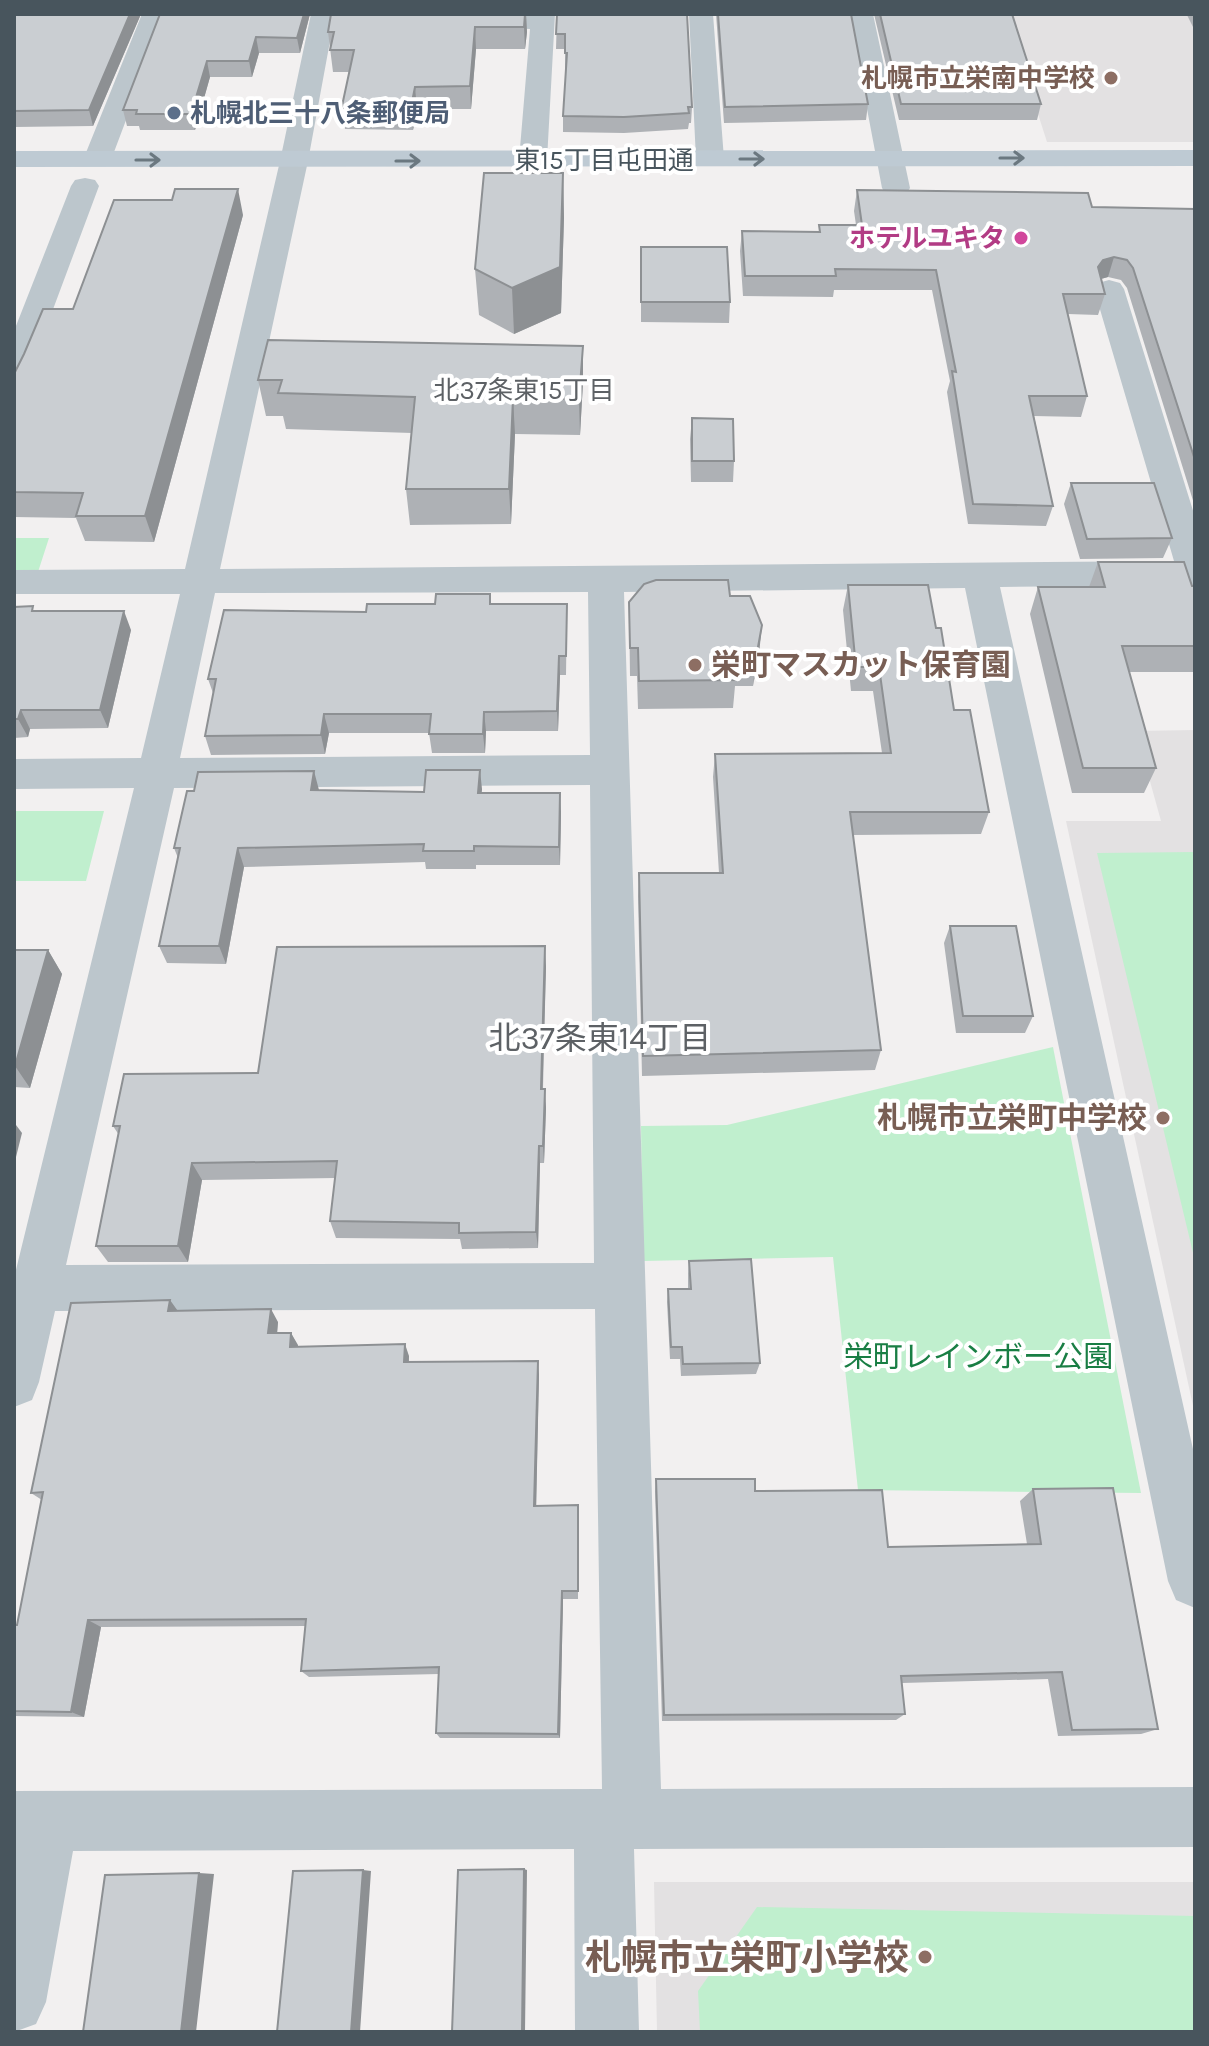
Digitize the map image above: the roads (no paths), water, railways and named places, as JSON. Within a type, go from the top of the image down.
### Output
[{"type":"street","points":[[14,371],[80,177],[154,14]]},
{"type":"street","points":[[701,14],[710,159]]},
{"type":"street","points":[[861,14],[896,188]]},
{"type":"street","points":[[14,1382],[157,773],[328,18]]},
{"type":"street","points":[[448,21],[543,18],[533,160]]},
{"type":"street","name":"東15丁目屯田通","points":[[80,177],[291,180],[533,160],[1195,158]]},
{"type":"street","name":"東15丁目屯田通","points":[[14,159],[116,186]]},
{"type":"street","points":[[865,188],[927,188]]},
{"type":"street","points":[[14,582],[606,580],[1195,573],[1109,289]]},
{"type":"street","points":[[980,576],[1195,1581]]},
{"type":"street","points":[[606,580],[619,1286],[618,1820],[607,2032]]},
{"type":"street","points":[[14,774],[611,770]]},
{"type":"street","points":[[35,1288],[619,1286]]},
{"type":"street","points":[[14,2002],[31,1821],[1195,1817]]},
{"type":"place","name":"札幌市立栄南中学校","points":[[1111,78]]},
{"type":"place","name":"札幌北三十八条郵便局","points":[[174,113]]},
{"type":"place","name":"ホテルユキタ","points":[[1021,238]]},
{"type":"place","name":"栄町マスカット保育園","points":[[695,665]]},
{"type":"place","name":"札幌市立栄町中学校","points":[[1163,1118]]},
{"type":"place","name":"札幌市立栄町小学校","points":[[925,1957]]},
{"type":"district","name":"北37条東15丁目","points":[[524,390]]},
{"type":"district","name":"北37条東14丁目","points":[[600,1038]]},
{"type":"park label","name":"栄町レインボー公園","points":[[978,1357]]}]
